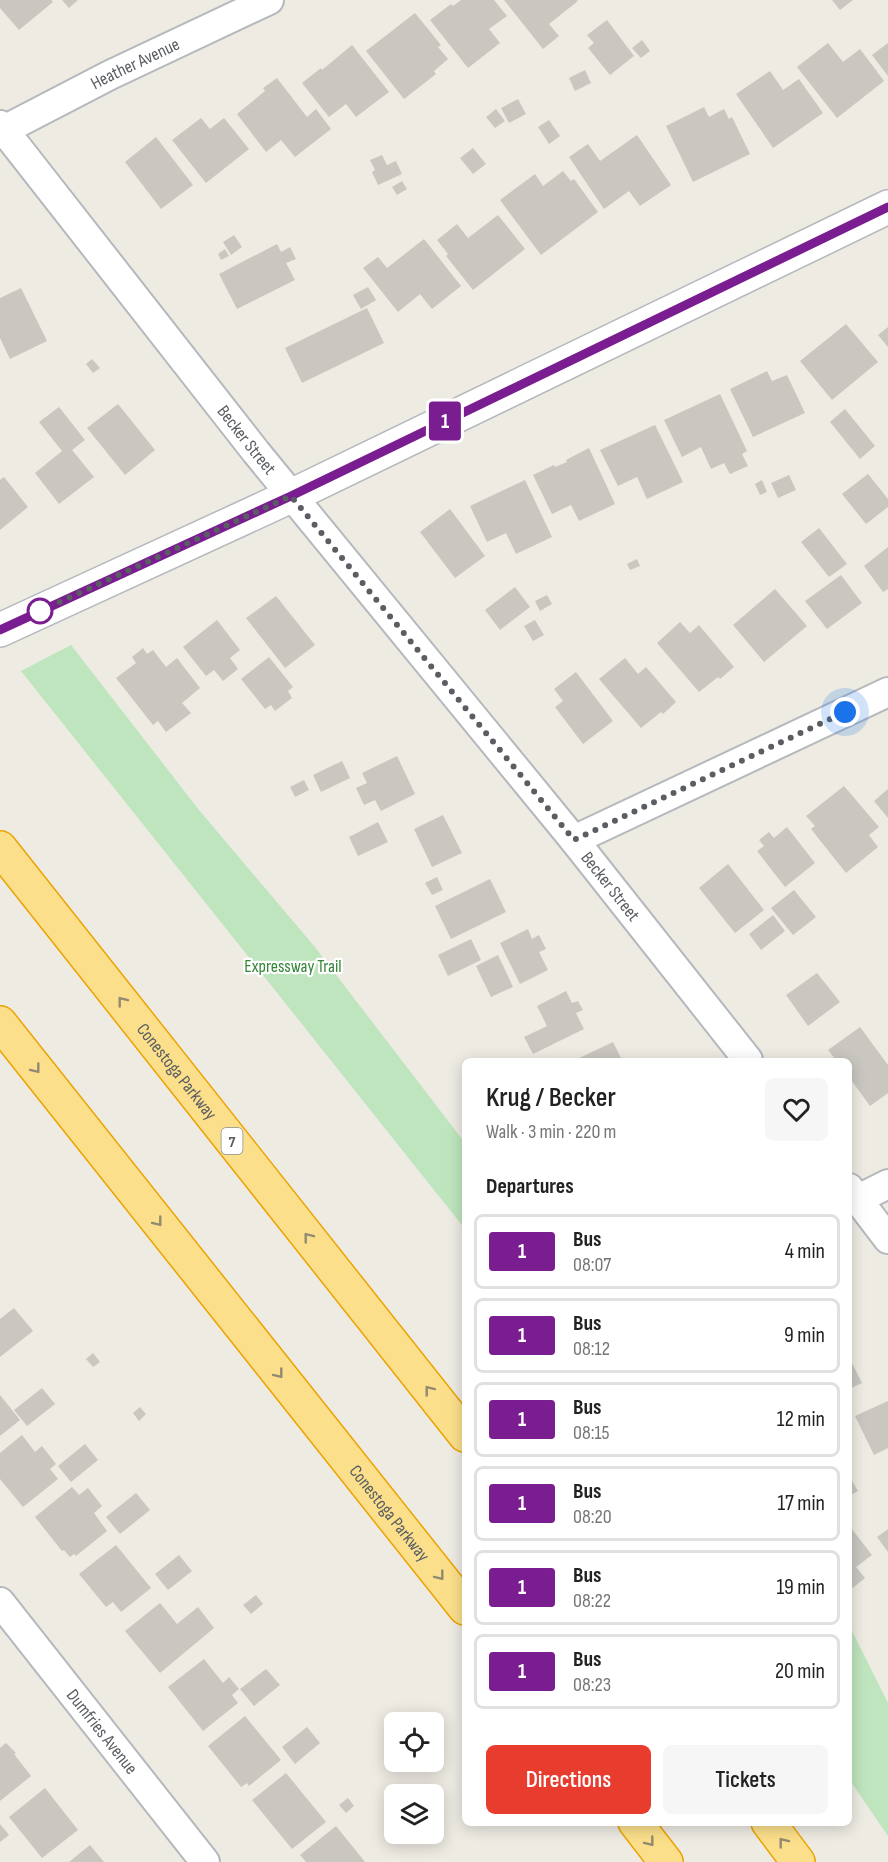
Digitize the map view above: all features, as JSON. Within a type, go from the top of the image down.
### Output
[{"type":"highway","name":"Conestoga Parkway","points":[[0,848],[462,1432]]},
{"type":"highway","name":"Conestoga Parkway","points":[[0,1023],[462,1604]]},
{"type":"highway","points":[[638,1826],[666,1862]]},
{"type":"highway","points":[[771,1826],[798,1862]]},
{"type":"street","name":"Heather Avenue","points":[[2,128],[269,0]]},
{"type":"street","name":"Becker Street","points":[[2,128],[291,496],[574,840],[746,1058]]},
{"type":"street","points":[[0,630],[291,496],[888,207]]},
{"type":"street","points":[[574,840],[888,692]]},
{"type":"street","points":[[888,1184],[853,1193],[888,1239]]},
{"type":"street","name":"Dumfries Avenue","points":[[0,1602],[205,1862]]},
{"type":"green space","name":"Expressway Trail","points":[[71,645],[199,810],[314,946],[462,1139],[462,1225],[21,671]]},
{"type":"green space","points":[[852,1631],[888,1703],[888,1836],[852,1783]]},
{"type":"building","points":[[0,0],[51,0],[53,2],[19,30],[0,8]]},
{"type":"building","points":[[62,0],[78,0],[69,8]]},
{"type":"building","points":[[461,0],[494,0],[507,16],[489,29],[500,43],[468,68],[430,20],[451,4],[453,6]]},
{"type":"building","points":[[504,0],[578,1],[549,24],[559,36],[543,49]]},
{"type":"building","points":[[832,0],[853,0],[840,10]]},
{"type":"building","points":[[415,13],[441,45],[438,47],[448,59],[434,71],[436,74],[404,99],[366,51]]},
{"type":"building","points":[[607,20],[634,56],[610,75],[588,48],[594,43],[587,35]]},
{"type":"building","points":[[642,40],[650,51],[641,58],[632,48]]},
{"type":"building","points":[[828,43],[843,62],[860,49],[884,81],[837,118],[797,67]]},
{"type":"building","points":[[888,43],[888,76],[872,55]]},
{"type":"building","points":[[352,45],[389,92],[356,117],[346,104],[329,117],[302,83]]},
{"type":"building","points":[[585,70],[591,83],[575,91],[569,78]]},
{"type":"building","points":[[770,71],[783,90],[799,79],[823,113],[773,148],[736,94]]},
{"type":"building","points":[[277,78],[307,117],[316,109],[331,129],[295,157],[281,140],[266,152],[237,114],[265,91],[263,88]]},
{"type":"building","points":[[518,99],[526,114],[509,123],[501,108]]},
{"type":"building","points":[[704,107],[709,117],[724,109],[729,119],[732,117],[750,154],[693,182],[666,126]]},
{"type":"building","points":[[496,109],[505,121],[495,128],[486,117]]},
{"type":"building","points":[[201,118],[210,129],[224,118],[249,149],[206,183],[172,140]]},
{"type":"building","points":[[549,120],[560,136],[549,144],[538,127]]},
{"type":"building","points":[[637,135],[671,185],[640,206],[629,191],[604,209],[569,157],[588,144],[600,161]]},
{"type":"building","points":[[156,137],[193,185],[161,209],[125,162]]},
{"type":"building","points":[[473,148],[486,164],[473,174],[460,158]]},
{"type":"building","points":[[382,155],[387,165],[396,161],[402,174],[378,185],[370,160]]},
{"type":"building","points":[[563,171],[571,181],[574,179],[598,212],[541,255],[500,200],[535,174],[543,186]]},
{"type":"building","points":[[402,181],[407,189],[397,195],[392,187]]},
{"type":"building","points":[[498,215],[525,249],[473,290],[446,256],[448,254],[437,240],[457,224],[468,238]]},
{"type":"building","points":[[234,235],[242,247],[231,255],[223,242]]},
{"type":"building","points":[[424,239],[461,286],[432,309],[420,294],[398,312],[363,268],[378,257],[387,268]]},
{"type":"building","points":[[277,244],[281,252],[290,247],[296,259],[286,263],[295,280],[237,309],[219,274]]},
{"type":"building","points":[[225,249],[229,256],[221,260],[218,254]]},
{"type":"building","points":[[368,287],[376,300],[361,309],[353,295]]},
{"type":"building","points":[[21,288],[47,341],[10,359],[0,338],[0,298]]},
{"type":"building","points":[[367,308],[384,343],[302,383],[285,348]]},
{"type":"building","points":[[846,324],[878,362],[832,400],[800,361]]},
{"type":"building","points":[[888,327],[888,347],[878,335]]},
{"type":"building","points":[[92,359],[100,368],[93,373],[86,364]]},
{"type":"building","points":[[767,371],[772,381],[787,375],[805,413],[753,437],[730,389]]},
{"type":"building","points":[[720,394],[747,451],[742,454],[748,466],[730,474],[724,463],[711,469],[701,447],[682,457],[664,420]]},
{"type":"building","points":[[118,404],[155,450],[125,475],[87,428]]},
{"type":"building","points":[[59,407],[85,440],[72,450],[94,477],[59,504],[35,473],[62,451],[39,422]]},
{"type":"building","points":[[845,409],[875,446],[860,459],[830,422]]},
{"type":"building","points":[[655,425],[683,482],[647,499],[637,477],[618,486],[600,450]]},
{"type":"building","points":[[589,448],[615,504],[579,521],[571,505],[552,514],[533,475],[554,465],[555,467],[567,462],[566,460]]},
{"type":"building","points":[[868,474],[888,499],[888,507],[866,524],[842,494]]},
{"type":"building","points":[[789,475],[796,490],[778,498],[771,483]]},
{"type":"building","points":[[4,477],[28,507],[0,530],[0,480]]},
{"type":"building","points":[[525,480],[552,537],[516,554],[506,533],[487,542],[470,506]]},
{"type":"building","points":[[762,480],[767,492],[760,495],[755,484]]},
{"type":"building","points":[[450,509],[485,556],[455,578],[420,532]]},
{"type":"building","points":[[819,528],[847,564],[829,577],[801,542]]},
{"type":"building","points":[[888,547],[888,589],[883,592],[864,566]]},
{"type":"building","points":[[637,559],[640,566],[630,570],[627,564]]},
{"type":"building","points":[[841,575],[862,603],[827,629],[805,601]]},
{"type":"building","points":[[515,587],[530,607],[500,630],[485,610]]},
{"type":"building","points":[[775,589],[807,626],[764,662],[733,625]]},
{"type":"building","points":[[547,595],[552,604],[540,611],[535,601]]},
{"type":"building","points":[[276,596],[315,645],[285,668],[246,618]]},
{"type":"building","points":[[217,620],[240,650],[230,658],[238,669],[223,681],[214,670],[206,676],[183,647]]},
{"type":"building","points":[[535,620],[544,635],[533,641],[524,626]]},
{"type":"building","points":[[680,622],[690,633],[699,625],[734,667],[699,692],[657,643]]},
{"type":"building","points":[[143,648],[147,654],[153,650],[166,667],[177,658],[200,688],[182,703],[191,713],[166,732],[158,721],[153,725],[116,678],[136,663],[132,657]]},
{"type":"building","points":[[269,657],[293,687],[288,691],[292,698],[275,711],[271,705],[265,709],[241,679]]},
{"type":"building","points":[[625,658],[638,674],[646,667],[676,702],[663,714],[661,712],[641,728],[599,679]]},
{"type":"building","points":[[576,672],[613,721],[583,744],[555,707],[563,701],[554,689]]},
{"type":"building","points":[[397,756],[415,794],[381,811],[375,800],[364,805],[356,788],[367,783],[362,773]]},
{"type":"building","points":[[342,761],[350,778],[321,792],[313,775]]},
{"type":"building","points":[[304,780],[309,790],[295,797],[290,787]]},
{"type":"building","points":[[844,786],[879,827],[869,835],[878,847],[846,873],[811,829],[815,826],[806,816]]},
{"type":"building","points":[[888,789],[888,818],[874,801]]},
{"type":"building","points":[[443,815],[462,853],[432,867],[414,829]]},
{"type":"building","points":[[378,822],[388,842],[358,856],[349,837]]},
{"type":"building","points":[[787,827],[815,863],[785,887],[757,851],[764,846],[759,840],[769,832],[774,838]]},
{"type":"building","points":[[728,864],[764,910],[735,933],[699,888]]},
{"type":"building","points":[[437,877],[443,890],[432,895],[425,883]]},
{"type":"building","points":[[490,879],[506,912],[451,939],[435,906]]},
{"type":"building","points":[[794,890],[816,917],[793,935],[771,908]]},
{"type":"building","points":[[773,915],[785,931],[761,950],[749,934]]},
{"type":"building","points":[[528,929],[532,939],[539,935],[546,949],[539,952],[548,970],[520,984],[500,943]]},
{"type":"building","points":[[471,939],[481,960],[448,976],[438,955]]},
{"type":"building","points":[[498,955],[513,987],[491,997],[476,966]]},
{"type":"building","points":[[817,973],[840,1002],[808,1026],[786,995]]},
{"type":"building","points":[[566,991],[572,1003],[578,1001],[583,1010],[576,1013],[584,1029],[533,1054],[524,1037],[547,1026],[537,1006]]},
{"type":"building","points":[[860,1027],[888,1065],[888,1093],[870,1106],[852,1081],[852,1058],[834,1058],[828,1050]]},
{"type":"building","points":[[613,1042],[621,1058],[579,1058]]},
{"type":"building","points":[[14,1308],[33,1331],[0,1357],[0,1319]]},
{"type":"building","points":[[93,1353],[100,1362],[93,1367],[86,1359]]},
{"type":"building","points":[[852,1363],[862,1383],[852,1388]]},
{"type":"building","points":[[42,1388],[55,1404],[27,1426],[14,1410]]},
{"type":"building","points":[[0,1395],[20,1420],[0,1436]]},
{"type":"building","points":[[888,1401],[888,1448],[874,1455],[855,1416]]},
{"type":"building","points":[[140,1407],[146,1414],[139,1421],[133,1413]]},
{"type":"building","points":[[22,1435],[35,1452],[42,1446],[56,1464],[50,1469],[58,1479],[23,1507],[0,1479],[0,1453]]},
{"type":"building","points":[[85,1444],[98,1460],[71,1482],[58,1466]]},
{"type":"building","points":[[852,1481],[858,1491],[852,1494]]},
{"type":"building","points":[[72,1487],[79,1495],[88,1488],[102,1506],[94,1513],[107,1531],[76,1556],[74,1554],[70,1557],[64,1550],[62,1551],[35,1517]]},
{"type":"building","points":[[136,1493],[150,1510],[120,1534],[106,1517]]},
{"type":"building","points":[[852,1529],[872,1555],[856,1567],[865,1578],[852,1589]]},
{"type":"building","points":[[888,1529],[888,1552],[877,1537]]},
{"type":"building","points":[[116,1545],[151,1588],[121,1612],[113,1602],[106,1607],[79,1574]]},
{"type":"building","points":[[179,1555],[192,1571],[168,1590],[155,1574]]},
{"type":"building","points":[[256,1595],[263,1604],[251,1614],[243,1605]]},
{"type":"building","points":[[160,1603],[177,1624],[198,1607],[214,1628],[160,1673],[125,1631]]},
{"type":"building","points":[[204,1659],[223,1683],[229,1677],[239,1689],[232,1695],[238,1703],[203,1731],[168,1687]]},
{"type":"building","points":[[266,1669],[280,1685],[254,1706],[240,1689]]},
{"type":"building","points":[[245,1716],[281,1760],[249,1786],[247,1783],[241,1787],[208,1746]]},
{"type":"building","points":[[307,1727],[320,1743],[295,1764],[282,1747]]},
{"type":"building","points":[[6,1743],[16,1753],[14,1754],[31,1776],[0,1801],[0,1748]]},
{"type":"building","points":[[286,1773],[326,1822],[292,1849],[252,1800]]},
{"type":"building","points":[[45,1788],[78,1830],[42,1858],[9,1817]]},
{"type":"building","points":[[348,1798],[354,1806],[346,1813],[339,1805]]},
{"type":"building","points":[[0,1824],[9,1835],[0,1842]]},
{"type":"building","points":[[336,1826],[365,1862],[306,1862],[300,1855]]},
{"type":"building","points":[[90,1845],[104,1862],[69,1862]]},
{"type":"bus line","name":"1","points":[[0,630],[291,496],[888,207]]},
{"type":"route","points":[[40,611],[291,496],[574,840],[845,712]]}]
